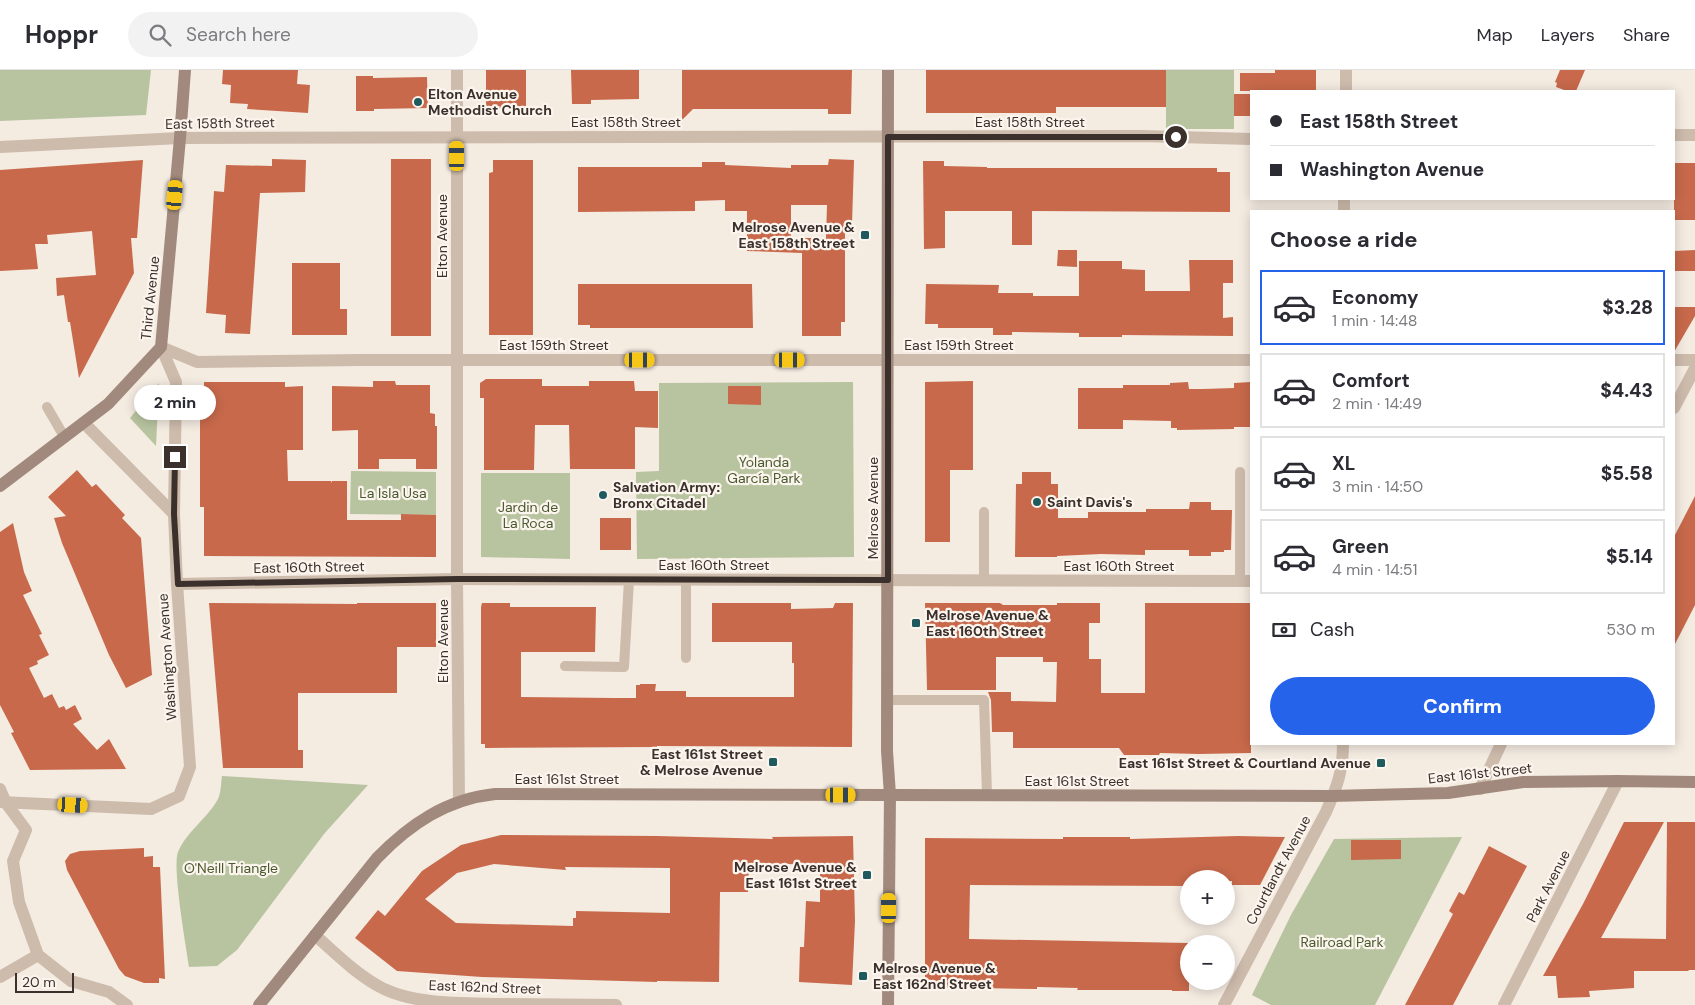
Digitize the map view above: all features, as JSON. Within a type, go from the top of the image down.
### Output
[{"type":"main road","name":"Third Avenue","points":[[0,486],[108,404],[161,347],[185,70]]},
{"type":"main road","name":"Melrose Avenue","points":[[888,70],[887,751],[890,795],[888,1005]]},
{"type":"main road","name":"East 161st Street","points":[[459,802],[495,794],[1332,796],[1448,793],[1523,782],[1695,782]]},
{"type":"main road","points":[[259,1005],[377,858],[397,839],[433,813],[459,802]]},
{"type":"street","name":"Elton Avenue","points":[[457,70],[459,802]]},
{"type":"street","points":[[1346,70],[1346,90]]},
{"type":"street","points":[[1675,135],[1695,135]]},
{"type":"street","name":"East 158th Street","points":[[0,147],[180,138],[1141,136],[1250,139]]},
{"type":"street","name":"East 159th Street","points":[[161,347],[196,362],[457,360],[1250,360]]},
{"type":"street","name":"Washington Avenue","points":[[3,803],[151,809],[179,796],[190,767],[174,514],[176,382],[161,347]]},
{"type":"street","points":[[1675,360],[1695,360]]},
{"type":"street","points":[[1675,406],[1695,368]]},
{"type":"street","points":[[84,423],[174,514]]},
{"type":"street","name":"East 160th Street","points":[[178,584],[458,579],[1246,581]]},
{"type":"street","name":"Courtlandt Avenue","points":[[1224,1005],[1332,796],[1343,763],[1343,745]]},
{"type":"street","points":[[1480,789],[1501,745]]},
{"type":"street","name":"Park Avenue","points":[[1504,1005],[1618,781]]},
{"type":"street","points":[[0,789],[3,803],[26,830],[13,861],[19,902],[38,955],[70,981],[109,992],[127,1005]]},
{"type":"street","name":"East 162nd Street","points":[[315,935],[338,956],[384,989],[410,998],[448,1003],[616,1005]]},
{"type":"street","points":[[0,978],[38,955]]},
{"type":"street","points":[[1515,984],[1515,1005]]},
{"type":"lane","points":[[47,407],[65,438]]},
{"type":"lane","points":[[1240,472],[1246,581]]},
{"type":"lane","points":[[984,512],[984,581]]},
{"type":"lane","points":[[566,666],[624,667],[629,580]]},
{"type":"lane","points":[[686,580],[686,658]]},
{"type":"lane","points":[[888,700],[984,700],[987,795]]},
{"type":"green space","points":[[0,70],[151,70],[146,115],[0,121]]},
{"type":"green space","points":[[1166,70],[1234,70],[1234,129],[1166,129]]},
{"type":"green space","name":"Yolanda García Park","points":[[853,382],[854,557],[637,559],[636,472],[659,471],[659,383]]},
{"type":"green space","points":[[159,383],[156,446],[130,418]]},
{"type":"green space","name":"La Isla Usa","points":[[351,471],[436,472],[436,515],[350,514]]},
{"type":"green space","name":"Jardin de La Roca","points":[[481,473],[570,473],[570,559],[481,557]]},
{"type":"green space","name":"O'Neill Triangle","points":[[222,776],[368,785],[324,834],[237,950],[217,966],[189,967],[178,889],[178,852],[186,838],[218,799]]},
{"type":"green space","name":"Railroad Park","points":[[1462,837],[1375,1005],[1271,1005],[1252,995],[1291,915],[1334,839]]},
{"type":"building","points":[[223,70],[298,70],[297,84],[310,85],[308,113],[247,109],[248,104],[230,103],[231,85],[222,84]]},
{"type":"building","points":[[486,70],[526,70],[526,109],[486,109]]},
{"type":"building","points":[[571,70],[639,70],[639,99],[591,100],[591,104],[572,104]]},
{"type":"building","points":[[682,70],[852,70],[851,114],[828,114],[828,109],[693,109],[682,120]]},
{"type":"building","points":[[926,70],[1166,70],[1166,107],[1056,107],[1056,113],[926,113]]},
{"type":"building","points":[[1275,70],[1316,70],[1316,90],[1240,91],[1240,73],[1275,73]]},
{"type":"building","points":[[1560,70],[1585,70],[1576,90],[1564,90],[1556,87],[1557,83],[1555,82]]},
{"type":"building","points":[[356,76],[373,76],[373,78],[427,77],[428,108],[356,111]]},
{"type":"building","points":[[1234,94],[1250,94],[1250,116],[1234,116]]},
{"type":"building","points":[[272,159],[306,160],[305,192],[260,193],[250,334],[225,333],[226,315],[206,313],[214,191],[224,192],[226,165],[272,166]]},
{"type":"building","points":[[391,159],[431,159],[431,336],[391,336]]},
{"type":"building","points":[[829,159],[854,160],[852,224],[845,224],[845,322],[841,322],[841,336],[802,336],[802,253],[747,251],[747,211],[725,211],[725,200],[695,201],[695,211],[578,212],[578,167],[702,167],[702,162],[725,162],[725,165],[791,168],[791,165],[828,165]],"holes":[[[791,205],[827,205],[826,238],[791,238]]]},
{"type":"building","points":[[143,160],[137,238],[131,238],[134,273],[79,378],[64,295],[57,296],[56,278],[96,275],[92,231],[47,235],[48,244],[35,244],[38,269],[0,271],[0,170]]},
{"type":"building","points":[[493,160],[533,160],[533,335],[489,335],[489,173],[493,172]]},
{"type":"building","points":[[923,161],[944,161],[944,166],[987,168],[1217,168],[1217,172],[1230,172],[1230,212],[1032,211],[1032,245],[1012,245],[1012,211],[945,211],[945,248],[924,249]]},
{"type":"building","points":[[1675,163],[1695,163],[1695,220],[1675,220]]},
{"type":"building","points":[[1058,250],[1077,250],[1077,267],[1057,266]]},
{"type":"building","points":[[1695,250],[1695,271],[1675,271],[1675,251]]},
{"type":"building","points":[[1189,260],[1233,260],[1233,283],[1223,283],[1223,318],[1233,317],[1233,336],[1122,335],[1122,337],[1079,337],[1079,333],[1012,332],[1012,335],[993,335],[993,328],[938,328],[938,324],[925,324],[926,284],[999,285],[998,293],[1033,293],[1033,296],[1079,296],[1079,261],[1122,261],[1122,269],[1145,270],[1145,291],[1190,291]]},
{"type":"building","points":[[292,263],[340,263],[340,309],[347,309],[347,335],[292,335]]},
{"type":"building","points":[[578,284],[752,284],[753,328],[590,328],[590,325],[578,325]]},
{"type":"building","points":[[1675,307],[1695,307],[1695,316],[1675,350]]},
{"type":"building","points":[[486,379],[542,379],[542,386],[589,386],[589,381],[634,381],[635,391],[658,391],[658,428],[635,427],[635,469],[570,469],[569,425],[535,425],[534,470],[484,470],[484,398],[480,398],[480,383]]},
{"type":"building","points":[[373,381],[395,381],[396,385],[430,385],[430,413],[435,414],[435,426],[437,426],[437,469],[416,469],[416,459],[379,459],[379,469],[358,469],[358,430],[332,431],[332,386],[373,387]]},
{"type":"building","points":[[973,381],[973,470],[950,470],[950,542],[925,542],[925,382]]},
{"type":"building","points":[[204,382],[285,382],[285,387],[303,386],[303,450],[287,450],[288,481],[331,481],[332,483],[332,481],[347,481],[347,520],[401,520],[401,514],[436,515],[436,557],[204,556],[204,507],[200,507],[200,402],[204,402]]},
{"type":"building","points":[[1188,382],[1189,389],[1203,389],[1234,388],[1234,383],[1250,382],[1250,427],[1177,430],[1177,428],[1171,428],[1171,421],[1123,420],[1123,429],[1078,429],[1078,388],[1123,388],[1123,385],[1170,385],[1170,383]]},
{"type":"building","points":[[728,386],[761,386],[761,405],[728,404]]},
{"type":"building","points":[[77,470],[92,487],[96,484],[125,515],[122,518],[141,538],[152,675],[126,688],[109,655],[62,543],[54,518],[66,516],[48,497]]},
{"type":"building","points":[[1022,472],[1051,472],[1051,484],[1058,484],[1058,518],[1088,518],[1088,512],[1146,512],[1146,509],[1189,509],[1190,502],[1211,502],[1211,510],[1232,510],[1231,550],[1211,552],[1211,556],[1189,556],[1189,550],[1145,550],[1145,555],[1101,554],[1015,557],[1016,484],[1022,484]]},
{"type":"building","points":[[1695,496],[1695,605],[1675,644],[1675,535]]},
{"type":"building","points":[[600,518],[631,518],[631,550],[600,550]]},
{"type":"building","points":[[13,523],[24,572],[32,591],[23,595],[42,634],[39,635],[49,655],[37,661],[38,664],[29,668],[44,698],[52,694],[59,708],[64,706],[66,710],[75,705],[82,719],[73,724],[97,750],[109,739],[126,769],[30,770],[11,733],[14,732],[0,705],[0,532]]},
{"type":"building","points":[[209,603],[436,603],[436,647],[397,647],[397,693],[298,693],[298,750],[303,750],[303,768],[223,768]]},
{"type":"building","points":[[482,603],[510,603],[510,607],[596,607],[595,652],[521,652],[521,697],[636,698],[636,685],[640,684],[656,684],[655,691],[686,691],[686,697],[794,697],[792,642],[712,642],[712,603],[791,603],[791,609],[833,608],[835,603],[853,603],[852,747],[657,746],[485,748],[485,744],[481,744]]},
{"type":"building","points":[[925,603],[1057,605],[1057,603],[1100,603],[1100,623],[1089,623],[1089,659],[1101,659],[1101,693],[1145,693],[1145,603],[1250,603],[1251,753],[1124,755],[1119,748],[1013,748],[1013,732],[992,732],[991,700],[988,692],[1011,692],[1011,701],[1056,702],[1057,662],[1043,662],[1043,657],[996,657],[996,690],[927,690]]},
{"type":"building","points":[[1624,822],[1664,822],[1601,938],[1666,939],[1667,822],[1695,822],[1695,970],[1634,971],[1634,988],[1589,991],[1590,997],[1558,998],[1556,976],[1543,976],[1583,904]]},
{"type":"building","points":[[501,835],[773,839],[772,837],[853,836],[855,921],[852,985],[799,982],[800,947],[804,947],[806,901],[820,902],[820,865],[749,863],[748,892],[720,892],[719,982],[482,977],[397,971],[355,938],[378,910],[385,916],[422,871],[461,845]],"holes":[[[494,864],[566,870],[565,867],[670,868],[670,913],[576,911],[576,918],[573,918],[573,926],[456,923],[425,899],[457,873]]]},
{"type":"building","points":[[1238,836],[1285,837],[1260,885],[1235,885],[1235,870],[1180,870],[1180,886],[970,885],[969,939],[1180,943],[1180,990],[1189,991],[1077,990],[1078,988],[1037,987],[1037,989],[925,987],[925,838],[1063,839],[1063,837],[1130,837],[1130,839]]},
{"type":"building","points":[[1351,840],[1401,840],[1401,859],[1351,860]]},
{"type":"building","points":[[1489,846],[1527,866],[1453,1005],[1405,1005],[1453,914],[1449,911],[1459,892],[1464,895]]},
{"type":"building","points":[[144,848],[144,857],[153,856],[153,867],[160,867],[165,979],[159,978],[159,983],[144,983],[125,976],[119,969],[67,870],[65,861],[70,854],[80,851]]},
{"type":"place","name":"Elton Avenue Methodist Church","points":[[418,102]]},
{"type":"place","name":"Melrose Avenue & East 158th Street","points":[[865,235]]},
{"type":"place","name":"Salvation Army: Bronx Citadel","points":[[603,495]]},
{"type":"place","name":"Saint Davis's","points":[[1037,502]]},
{"type":"place","name":"Melrose Avenue & East 160th Street","points":[[916,623]]},
{"type":"place","name":"East 161st Street & Melrose Avenue","points":[[773,762]]},
{"type":"place","name":"East 161st Street & Courtland Avenue","points":[[1381,763]]},
{"type":"place","name":"Melrose Avenue & East 161st Street","points":[[867,875]]},
{"type":"place","name":"Melrose Avenue & East 162nd Street","points":[[863,976]]},
{"type":"route","points":[[175,457],[174,514],[178,584],[458,579],[888,580],[888,137],[1176,137]]}]
